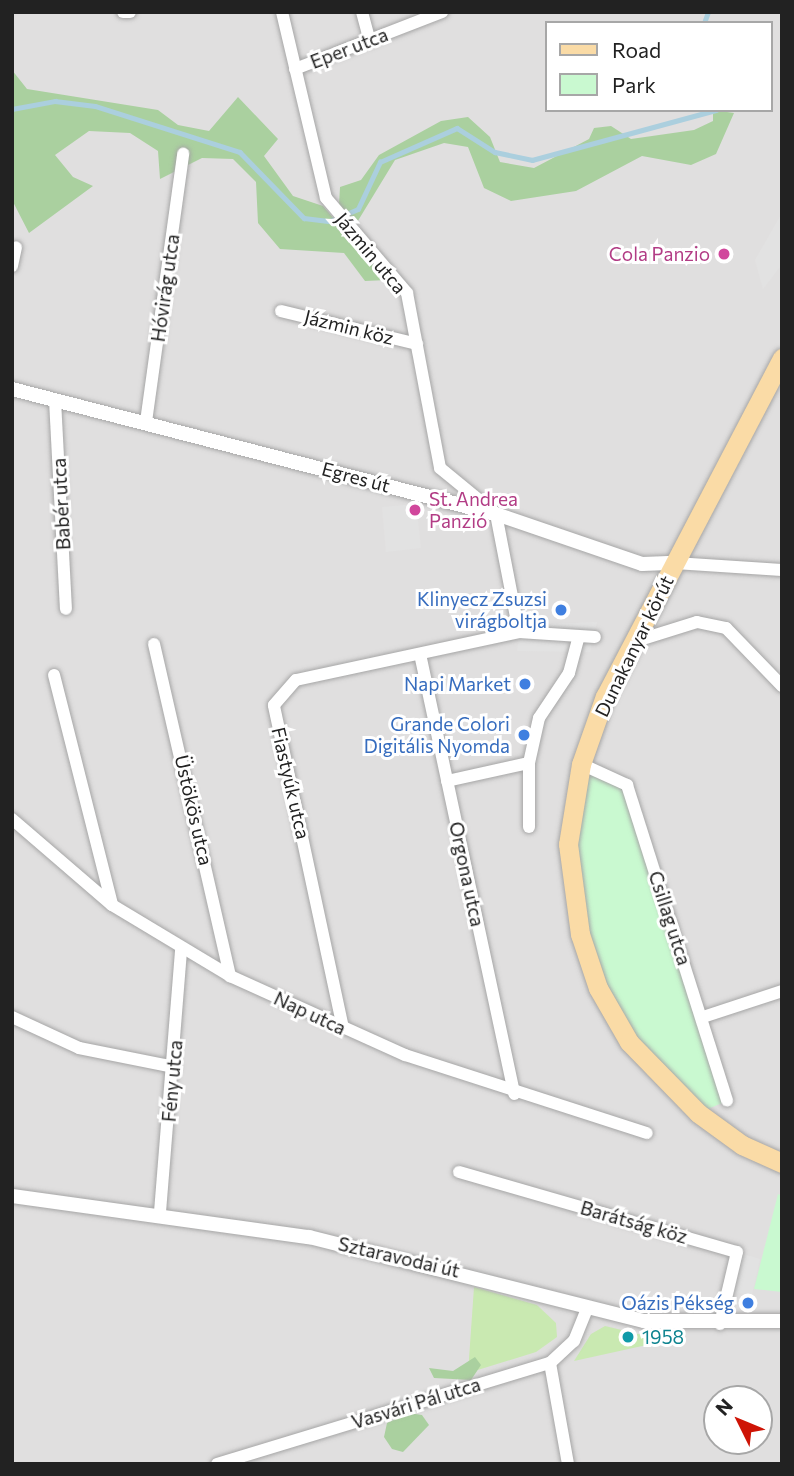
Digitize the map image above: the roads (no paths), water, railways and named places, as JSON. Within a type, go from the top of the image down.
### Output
[{"type":"main road","name":"Dunakanyar körút","points":[[782,358],[633,642],[581,764],[568,844],[571,884],[598,988],[629,1042],[673,1090],[742,1145],[782,1163]]},
{"type":"street","points":[[123,12],[130,12]]},
{"type":"street","name":"Jázmin utca","points":[[282,12],[326,198],[407,293],[440,468],[495,513]]},
{"type":"street","points":[[362,12],[370,41]]},
{"type":"street","name":"Eper utca","points":[[295,69],[442,12]]},
{"type":"street","name":"Hóvirág utca","points":[[146,422],[183,154]]},
{"type":"street","points":[[12,266],[16,247]]},
{"type":"street","name":"Jázmin köz","points":[[281,311],[417,344]]},
{"type":"street","name":"Egres út","points":[[12,389],[495,513],[642,564],[674,563],[782,570]]},
{"type":"street","name":"Babér utca","points":[[55,400],[66,609]]},
{"type":"street","points":[[495,513],[519,632]]},
{"type":"street","points":[[633,642],[698,622],[726,628],[781,684]]},
{"type":"street","name":"Fiastyúk utca","points":[[343,1028],[274,705],[296,680],[519,632],[595,637]]},
{"type":"street","points":[[529,827],[529,763],[539,718],[569,673],[579,636]]},
{"type":"street","name":"Üstökös utca","points":[[154,644],[230,976]]},
{"type":"street","name":"Orgona utca","points":[[420,654],[514,1094]]},
{"type":"street","points":[[54,675],[112,905]]},
{"type":"street","points":[[447,780],[529,763]]},
{"type":"street","name":"Csillag utca","points":[[581,764],[627,785],[703,1017],[727,1101]]},
{"type":"street","name":"Nap utca","points":[[12,819],[112,905],[181,950],[230,976],[343,1028],[514,1094],[647,1133]]},
{"type":"street","name":"Fény utca","points":[[160,1212],[174,1067],[181,950]]},
{"type":"street","points":[[703,1017],[782,991]]},
{"type":"street","points":[[12,1017],[79,1048],[174,1067]]},
{"type":"street","name":"Barátság köz","points":[[459,1172],[737,1252],[720,1324]]},
{"type":"street","name":"Sztaravodai út","points":[[12,1196],[160,1212],[448,1267],[587,1308],[644,1321],[720,1324],[782,1321]]},
{"type":"street","name":"Vasvári Pál utca","points":[[217,1464],[550,1363],[574,1341],[587,1308]]},
{"type":"street","points":[[550,1363],[568,1464]]},
{"type":"waterway","points":[[705,21],[708,12]]},
{"type":"waterway","points":[[12,109],[55,101],[95,106],[240,152],[304,218],[330,221],[358,209],[380,162],[457,128],[495,152],[532,160],[709,112]]},
{"type":"place","name":"Cola Panzio","points":[[724,254]]},
{"type":"place","name":"St. Andrea Panzió","points":[[415,510]]},
{"type":"place","name":"Klinyecz Zsuzsi virágboltja","points":[[561,610]]},
{"type":"place","name":"Napi Market","points":[[525,684]]},
{"type":"place","name":"Grande Colori Digitális Nyomda","points":[[524,735]]},
{"type":"place","name":"Oázis Pékség","points":[[748,1303]]},
{"type":"place","name":"1958","points":[[628,1337]]}]
